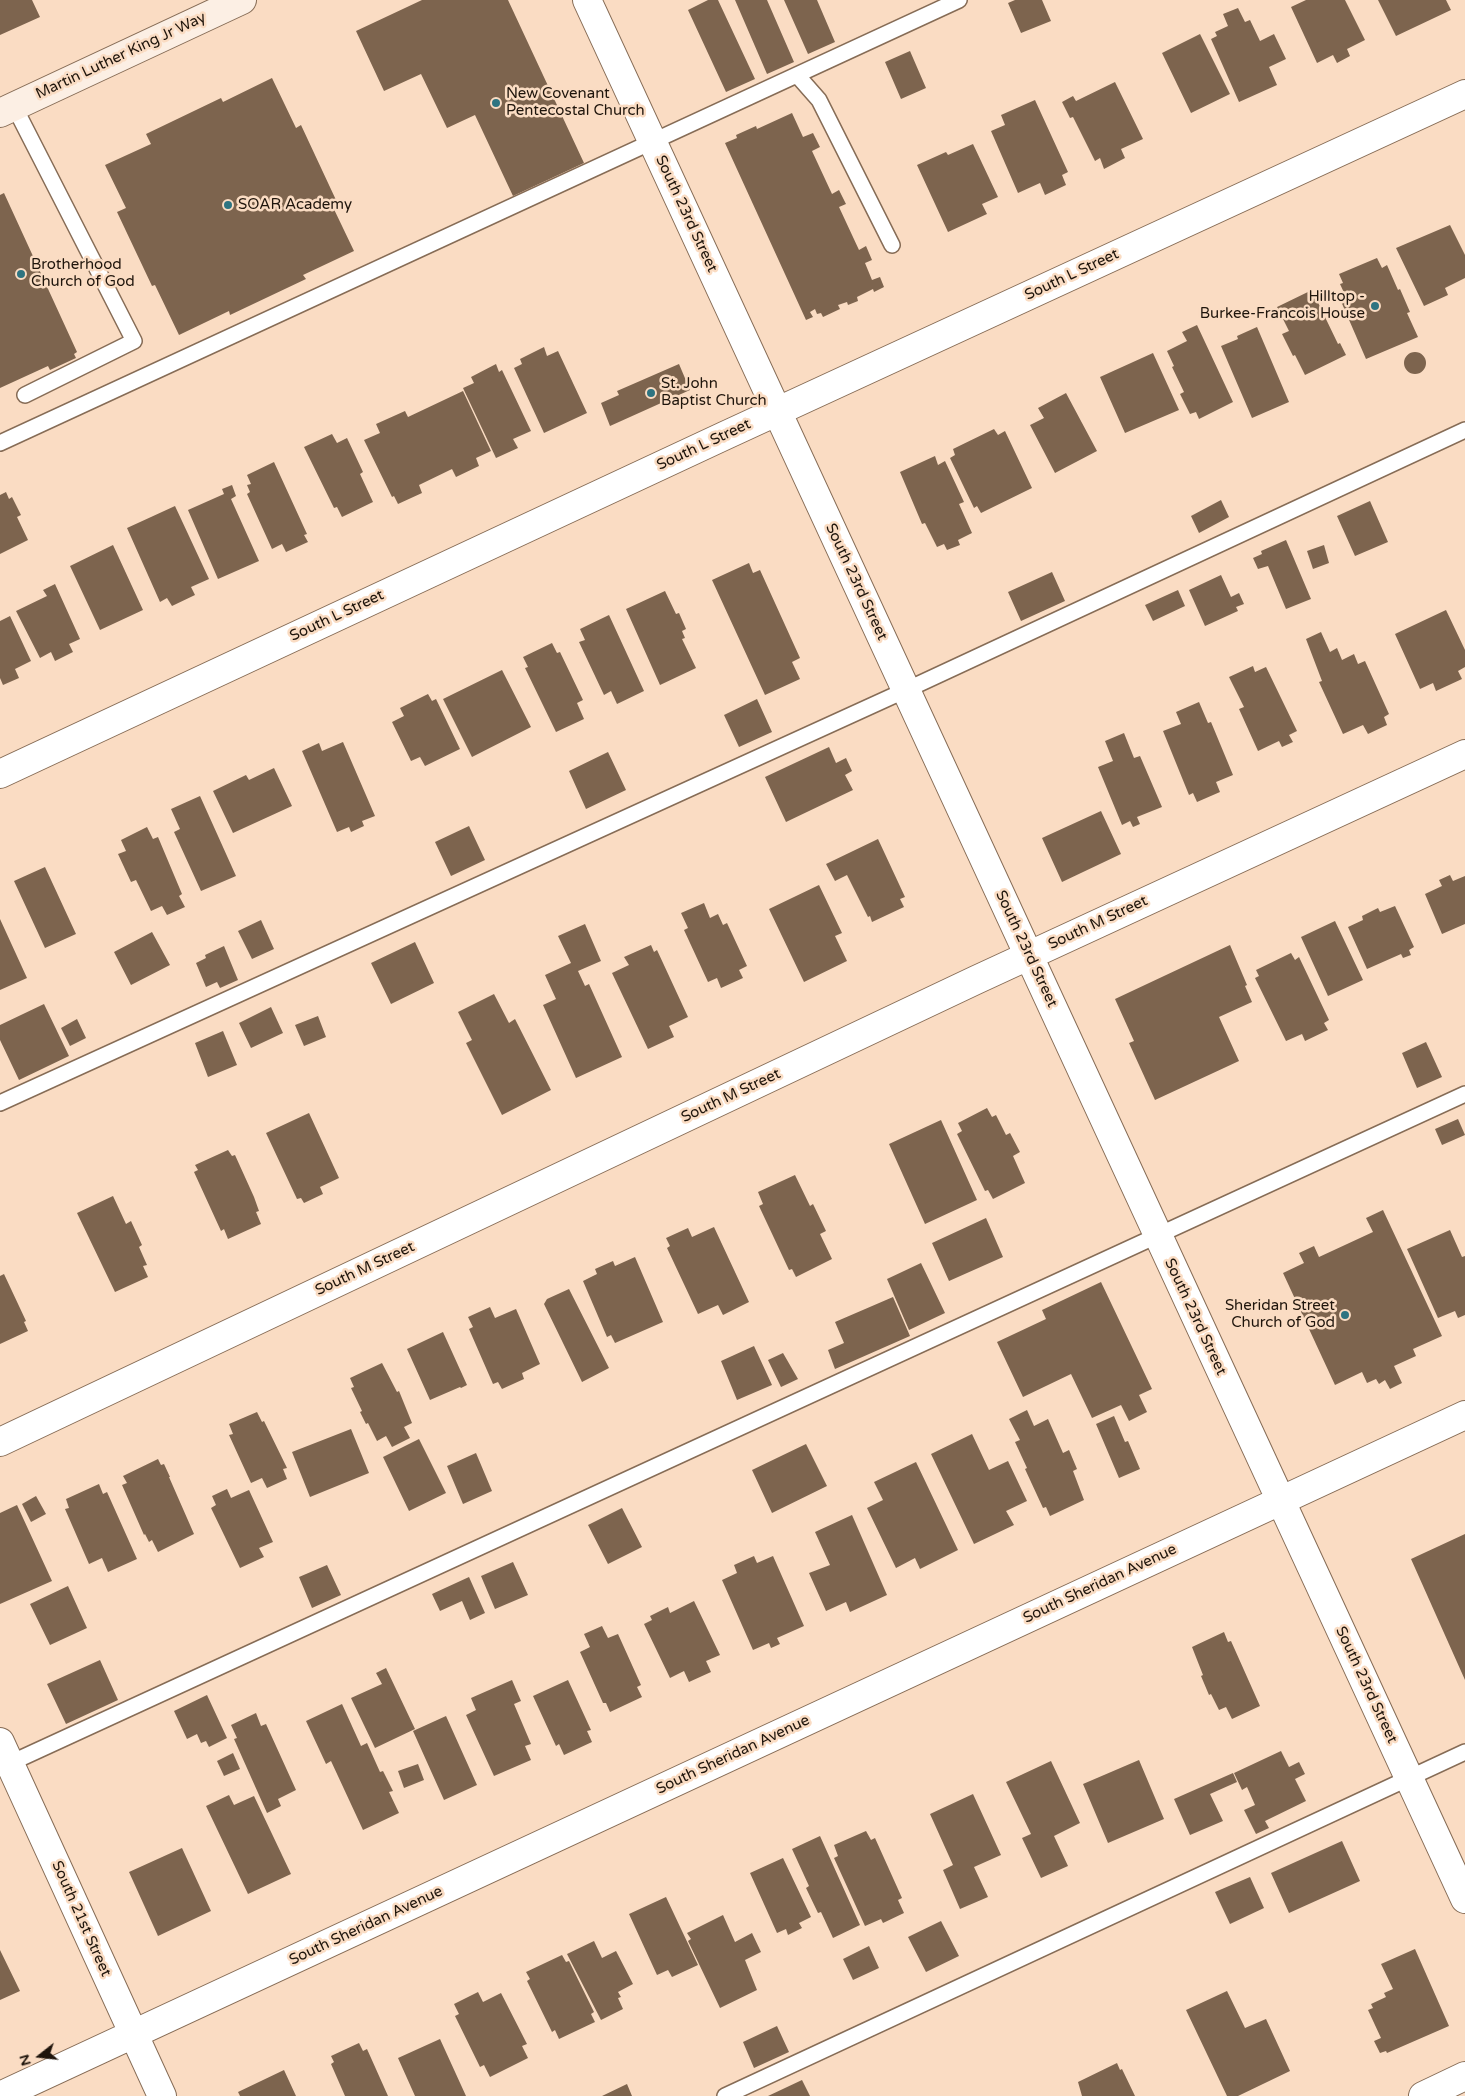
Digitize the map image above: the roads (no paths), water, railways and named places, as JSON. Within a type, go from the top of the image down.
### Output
[{"type":"street","name":"Martin Luther King Jr Way","points":[[7,110],[242,0]]},
{"type":"street","name":"South 23rd Street","points":[[587,0],[1465,1899]]},
{"type":"street","name":"South L Street","points":[[0,774],[1465,94]]},
{"type":"street","name":"South M Street","points":[[0,1442],[1028,955],[1465,754]]},
{"type":"street","name":"South Sheridan Avenue","points":[[0,2096],[1465,1415]]},
{"type":"street","name":"South 21st Street","points":[[4,1758],[162,2096]]},
{"type":"street","points":[[1423,2096],[1465,2076]]},
{"type":"lane","points":[[0,443],[959,0]]},
{"type":"lane","points":[[797,75],[819,100],[892,245]]},
{"type":"lane","points":[[7,110],[134,341],[25,395]]},
{"type":"lane","points":[[0,1103],[906,690],[1465,430]]},
{"type":"lane","points":[[4,1758],[1158,1236],[1465,1094]]},
{"type":"lane","points":[[725,2096],[1465,1752]]},
{"type":"place","name":"New Covenant Pentecostal Church","points":[[496,103]]},
{"type":"place","name":"SOAR Academy","points":[[228,205]]},
{"type":"place","name":"Brotherhood Church of God","points":[[21,274]]},
{"type":"place","name":"Hilltop - Burkee-Francois House","points":[[1375,306]]},
{"type":"place","name":"St. John Baptist Church","points":[[651,393]]},
{"type":"place","name":"Sheridan Street Church of God","points":[[1345,1315]]}]
